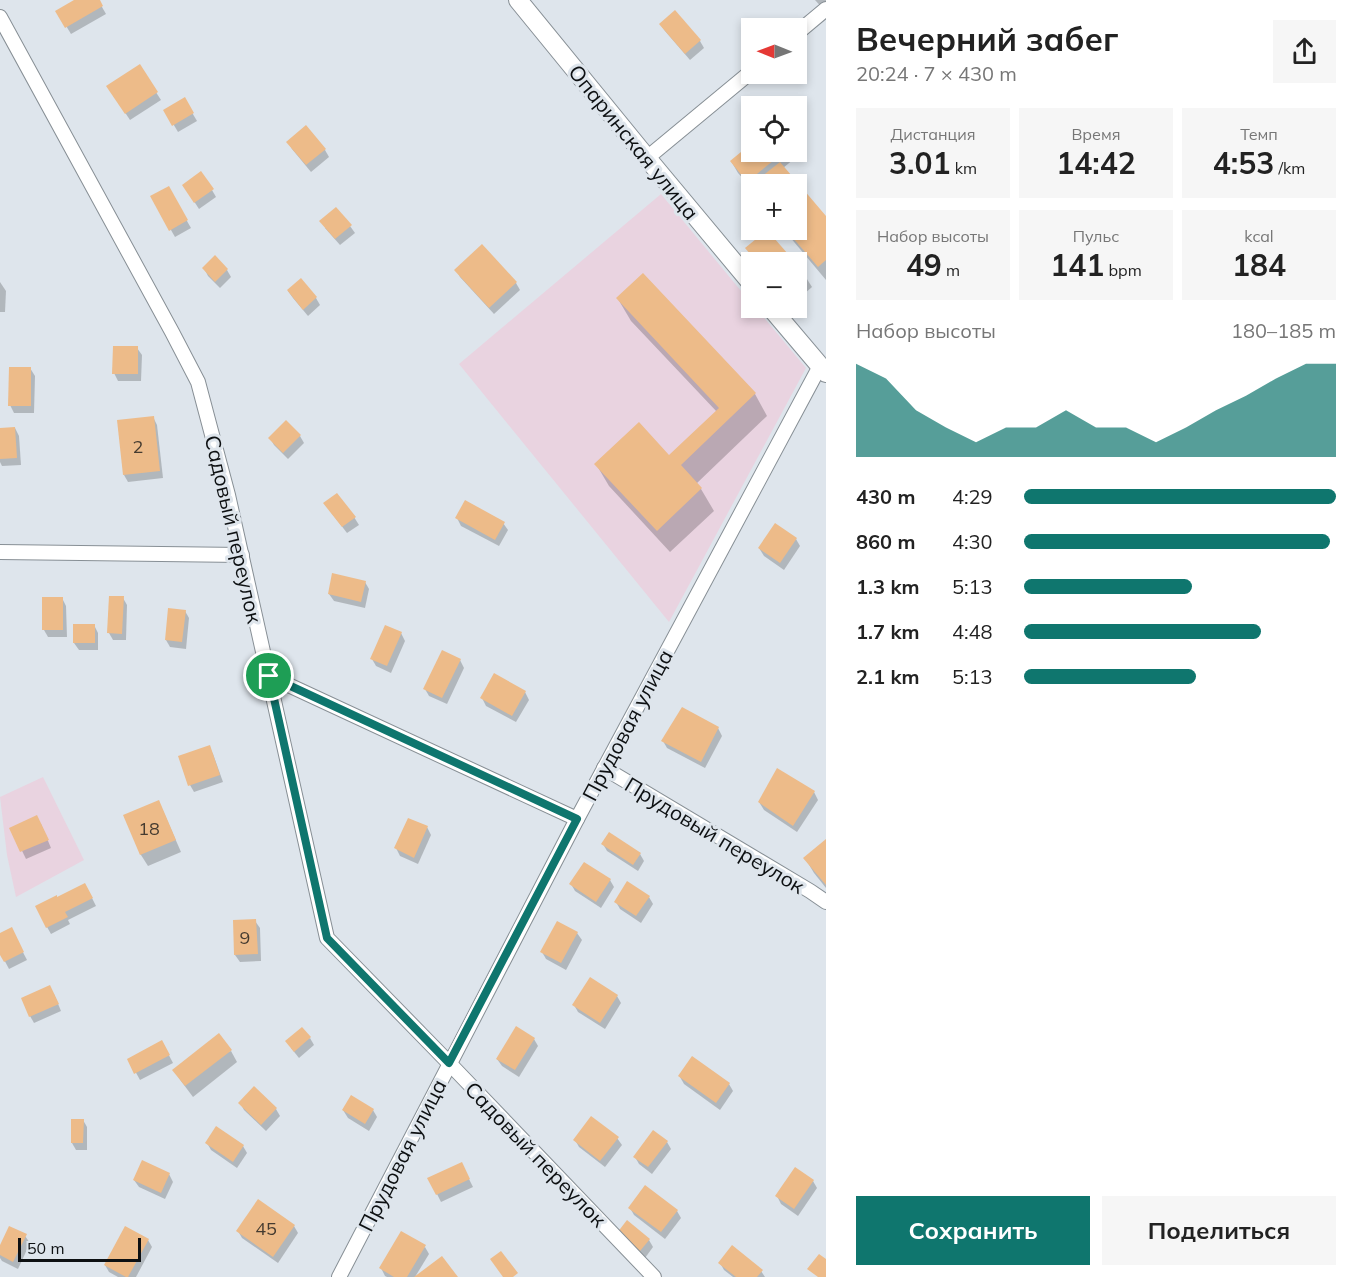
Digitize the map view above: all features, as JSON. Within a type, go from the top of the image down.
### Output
[{"type":"main road","name":"Опаринская улица","points":[[518,0],[741,271]]},
{"type":"main road","points":[[780,318],[823,369]]},
{"type":"street","points":[[807,25],[826,9]]},
{"type":"street","name":"Садовый переулок","points":[[0,17],[198,382],[242,555],[327,938],[654,1277]]},
{"type":"street","points":[[647,158],[741,80]]},
{"type":"street","name":"Прудовая улица","points":[[339,1277],[604,768],[823,369]]},
{"type":"street","points":[[0,552],[242,555]]},
{"type":"street","points":[[269,676],[577,819]]},
{"type":"street","name":"Прудовый переулок","points":[[604,768],[826,902]]},
{"type":"shaded area","points":[[661,194],[741,291],[741,318],[764,318],[806,368],[669,622],[459,364]]},
{"type":"shaded area","points":[[43,777],[84,860],[16,897],[7,855],[0,797]]},
{"type":"building","points":[[74,0],[100,0],[103,6],[65,28],[55,11]]},
{"type":"building","points":[[675,10],[701,40],[685,54],[659,24]]},
{"type":"building","points":[[140,64],[158,92],[125,114],[106,86]]},
{"type":"building","points":[[185,97],[194,113],[172,126],[163,110]]},
{"type":"building","points":[[306,125],[326,149],[306,165],[286,142]]},
{"type":"building","points":[[741,152],[741,162],[772,162],[757,174],[741,175],[730,161]]},
{"type":"building","points":[[780,162],[790,174],[765,174]]},
{"type":"building","points":[[201,171],[214,189],[194,203],[182,185]]},
{"type":"building","points":[[169,186],[188,220],[169,231],[150,196]]},
{"type":"building","points":[[807,194],[826,216],[826,260],[818,267],[795,240],[807,240]]},
{"type":"building","points":[[336,207],[352,225],[335,239],[319,221]]},
{"type":"building","points":[[755,240],[776,240],[786,252],[748,252],[745,248]]},
{"type":"building","points":[[482,244],[517,282],[489,308],[454,270]]},
{"type":"building","points":[[215,255],[228,269],[215,282],[202,268]]},
{"type":"building","points":[[643,273],[756,393],[681,465],[702,488],[657,531],[594,464],[639,422],[669,455],[719,408],[616,298]]},
{"type":"building","points":[[301,278],[317,297],[303,310],[287,290]]},
{"type":"building","points":[[113,346],[138,346],[138,374],[112,374]]},
{"type":"building","points":[[9,367],[31,367],[31,406],[8,406]]},
{"type":"building","points":[[154,416],[160,471],[123,475],[117,420]]},
{"type":"building","points":[[286,420],[301,435],[283,453],[268,438]]},
{"type":"building","points":[[15,427],[17,458],[0,459],[0,428]]},
{"type":"building","points":[[337,493],[356,517],[342,527],[323,503]]},
{"type":"building","points":[[465,500],[505,522],[495,540],[455,518]]},
{"type":"building","points":[[775,523],[797,538],[780,563],[758,548]]},
{"type":"building","points":[[332,573],[366,581],[361,602],[328,594]]},
{"type":"building","points":[[109,596],[124,596],[122,634],[107,633]]},
{"type":"building","points":[[42,597],[63,597],[63,630],[42,630]]},
{"type":"building","points":[[168,608],[186,610],[182,642],[165,640]]},
{"type":"building","points":[[73,624],[95,624],[95,643],[73,643]]},
{"type":"building","points":[[385,625],[402,632],[387,666],[370,659]]},
{"type":"building","points":[[442,650],[461,659],[442,698],[423,689]]},
{"type":"building","points":[[494,673],[526,691],[512,716],[480,698]]},
{"type":"building","points":[[682,707],[719,727],[701,762],[661,741]]},
{"type":"building","points":[[210,745],[220,775],[188,786],[178,756]]},
{"type":"building","points":[[777,768],[815,791],[793,826],[758,802]]},
{"type":"building","points":[[159,800],[176,840],[140,855],[123,815]]},
{"type":"building","points":[[37,815],[49,840],[20,852],[9,828]]},
{"type":"building","points":[[408,818],[428,826],[414,858],[394,848]]},
{"type":"building","points":[[609,832],[641,853],[633,865],[601,844]]},
{"type":"building","points":[[826,839],[826,885],[803,858]]},
{"type":"building","points":[[584,862],[611,879],[596,902],[569,884]]},
{"type":"building","points":[[627,881],[650,896],[636,916],[614,902]]},
{"type":"building","points":[[85,883],[93,898],[65,912],[68,917],[46,928],[35,906]]},
{"type":"building","points":[[256,919],[258,954],[234,955],[233,920]]},
{"type":"building","points":[[557,921],[578,932],[561,963],[540,952]]},
{"type":"building","points":[[12,927],[24,952],[4,962],[0,955],[0,933]]},
{"type":"building","points":[[590,977],[618,995],[600,1023],[572,1005]]},
{"type":"building","points":[[50,985],[59,1004],[29,1017],[21,998]]},
{"type":"building","points":[[516,1026],[535,1038],[515,1070],[496,1059]]},
{"type":"building","points":[[302,1027],[311,1037],[294,1052],[285,1041]]},
{"type":"building","points":[[219,1033],[232,1050],[185,1086],[172,1070]]},
{"type":"building","points":[[162,1040],[170,1055],[134,1074],[127,1059]]},
{"type":"building","points":[[692,1056],[730,1083],[716,1103],[678,1076]]},
{"type":"building","points":[[254,1086],[277,1108],[261,1125],[238,1103]]},
{"type":"building","points":[[351,1095],[374,1109],[365,1124],[342,1110]]},
{"type":"building","points":[[591,1116],[619,1137],[600,1161],[573,1140]]},
{"type":"building","points":[[71,1119],[84,1119],[83,1143],[71,1143]]},
{"type":"building","points":[[216,1126],[244,1145],[233,1162],[205,1143]]},
{"type":"building","points":[[653,1130],[668,1141],[648,1167],[633,1157]]},
{"type":"building","points":[[142,1160],[170,1173],[161,1193],[133,1180]]},
{"type":"building","points":[[462,1162],[470,1179],[436,1195],[427,1178]]},
{"type":"building","points":[[795,1167],[814,1180],[794,1209],[775,1196]]},
{"type":"building","points":[[645,1185],[678,1210],[661,1232],[628,1208]]},
{"type":"building","points":[[258,1199],[295,1225],[273,1257],[236,1231]]},
{"type":"building","points":[[627,1220],[650,1239],[640,1251],[617,1233]]},
{"type":"building","points":[[9,1226],[27,1234],[13,1262],[0,1255],[0,1245]]},
{"type":"building","points":[[125,1226],[149,1239],[128,1277],[104,1265]]},
{"type":"building","points":[[401,1231],[426,1245],[407,1277],[394,1277],[379,1268]]},
{"type":"building","points":[[732,1245],[763,1270],[757,1277],[736,1277],[718,1263]]},
{"type":"building","points":[[501,1251],[518,1273],[513,1277],[503,1277],[490,1259]]},
{"type":"building","points":[[819,1254],[826,1259],[826,1277],[818,1277],[807,1269]]},
{"type":"building","points":[[442,1256],[458,1277],[414,1277]]},
{"type":"route","points":[[269,676],[577,819],[449,1063],[327,938],[269,676]]}]
